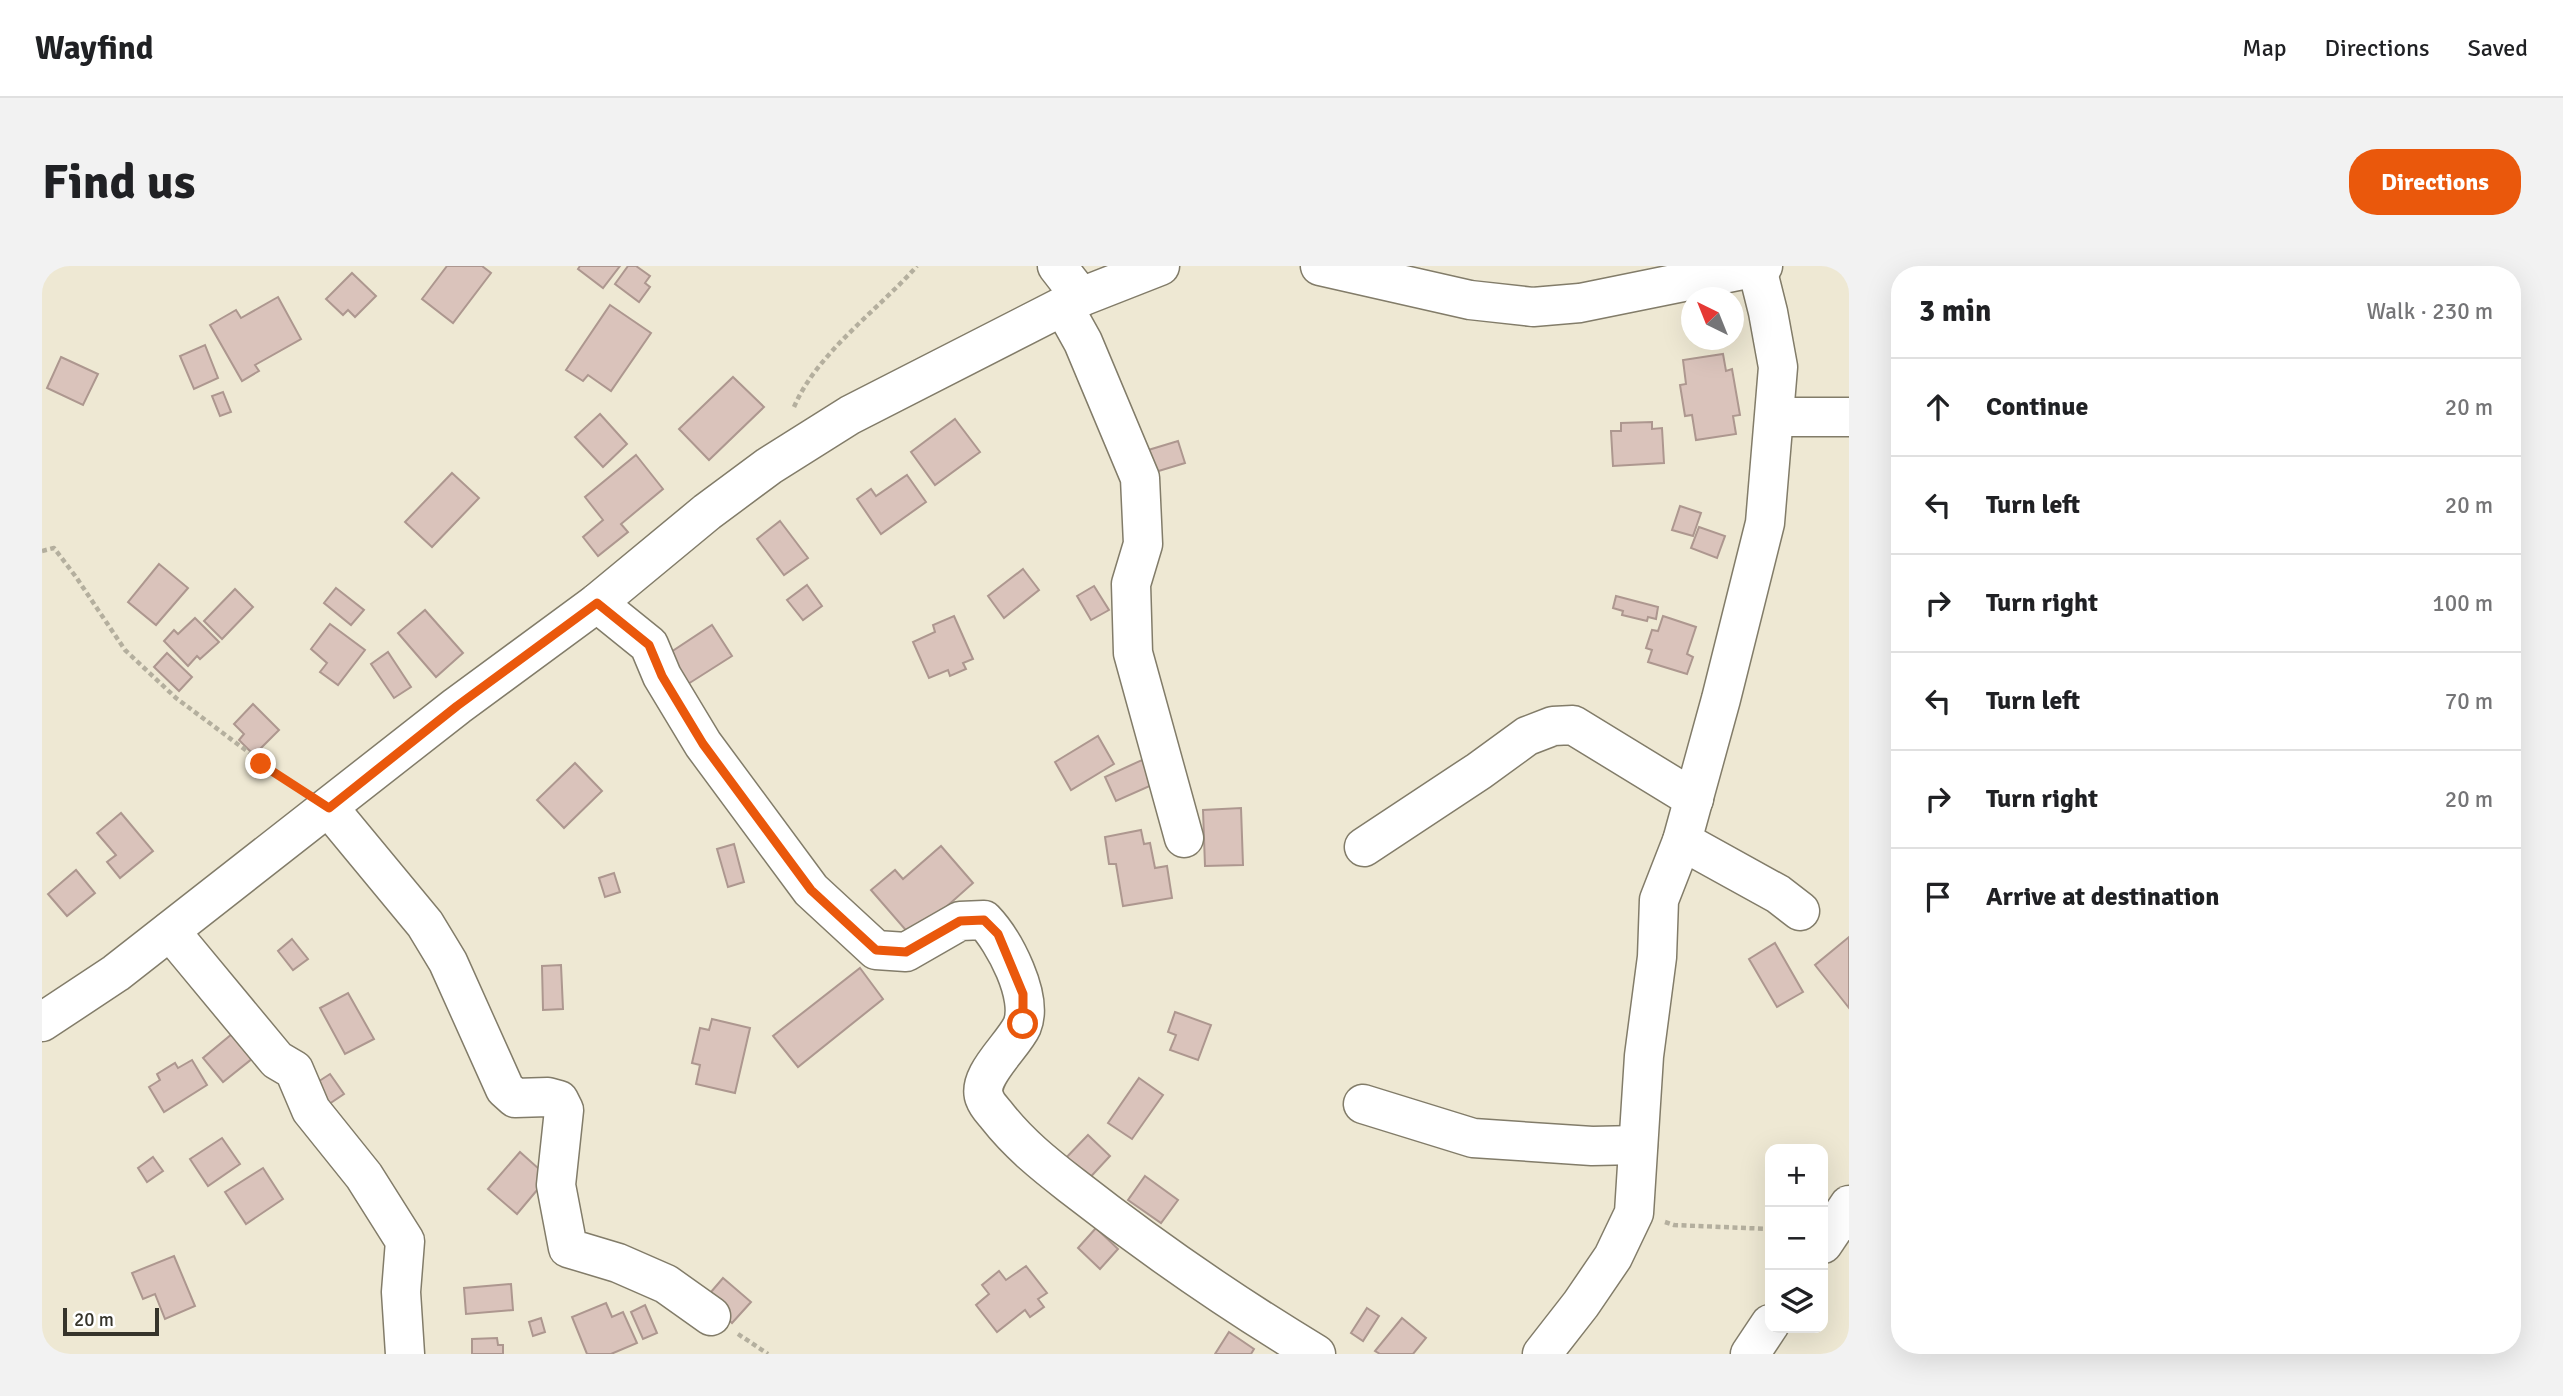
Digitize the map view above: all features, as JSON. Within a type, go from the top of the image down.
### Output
[{"type":"street","points":[[1057,266],[1072,301],[1083,342],[1140,478],[1143,544],[1131,584],[1133,653],[1184,838]]},
{"type":"street","points":[[42,1022],[116,973],[170,932],[457,706],[597,603],[707,512],[769,466],[850,415],[1072,301],[1160,266]]},
{"type":"street","points":[[1321,266],[1470,300],[1533,307],[1580,303],[1760,267],[1778,367],[1765,523],[1682,841],[1659,900],[1657,957],[1644,1056],[1634,1213],[1613,1257],[1542,1354]]},
{"type":"street","points":[[1774,417],[1849,417]]},
{"type":"street","points":[[597,603],[649,645],[662,676],[711,755],[811,890],[876,950],[906,952],[960,921],[984,920],[998,934],[1023,994],[1023,1024],[992,1068],[983,1090],[985,1100],[1026,1150],[1106,1212],[1250,1314],[1316,1354]]},
{"type":"street","points":[[1364,847],[1527,736],[1552,726],[1573,725],[1693,799]]},
{"type":"street","points":[[329,808],[425,924],[448,962],[505,1089],[515,1098],[548,1097],[559,1100],[564,1110],[556,1185],[568,1248],[618,1263],[666,1284],[711,1316]]},
{"type":"street","points":[[1682,841],[1778,894],[1800,911]]},
{"type":"street","points":[[170,932],[277,1060],[294,1070],[311,1110],[364,1176],[405,1241],[401,1292],[405,1354]]},
{"type":"street","points":[[1363,1104],[1473,1139],[1638,1146]]},
{"type":"street","points":[[1828,1236],[1849,1205]]},
{"type":"street","points":[[1750,1354],[1765,1332]]},
{"type":"path","points":[[790,416],[801,391],[831,353],[916,266]]},
{"type":"path","points":[[42,551],[54,548],[125,650],[176,698],[261,764],[329,808]]},
{"type":"path","points":[[1634,1213],[1674,1225],[1765,1229]]},
{"type":"building","points":[[447,266],[482,266],[491,273],[453,323],[422,299]]},
{"type":"building","points":[[580,266],[620,266],[603,288],[578,269]]},
{"type":"building","points":[[628,266],[636,266],[650,276],[645,283],[650,287],[639,302],[615,284]]},
{"type":"building","points":[[352,273],[376,296],[355,317],[348,310],[343,315],[326,299]]},
{"type":"building","points":[[278,297],[301,339],[255,365],[259,371],[242,381],[210,325],[236,310],[241,318]]},
{"type":"building","points":[[610,305],[651,333],[611,391],[588,375],[583,381],[566,370]]},
{"type":"building","points":[[205,345],[218,378],[194,389],[180,356]]},
{"type":"building","points":[[1723,354],[1726,371],[1732,369],[1740,415],[1733,416],[1736,434],[1696,440],[1692,415],[1685,416],[1680,385],[1686,384],[1683,360]]},
{"type":"building","points":[[61,357],[98,374],[83,405],[47,388]]},
{"type":"building","points":[[733,377],[764,407],[709,460],[679,429]]},
{"type":"building","points":[[223,392],[231,412],[220,416],[212,396]]},
{"type":"building","points":[[600,414],[627,444],[603,467],[575,437]]},
{"type":"building","points":[[955,419],[980,452],[935,485],[911,452]]},
{"type":"building","points":[[1652,422],[1652,429],[1662,428],[1664,463],[1613,466],[1611,431],[1621,431],[1621,423]]},
{"type":"building","points":[[1178,441],[1185,463],[1152,473],[1145,451]]},
{"type":"building","points":[[636,455],[663,489],[621,524],[628,532],[598,556],[583,537],[603,520],[585,497]]},
{"type":"building","points":[[452,473],[479,498],[432,547],[405,522]]},
{"type":"building","points":[[907,475],[926,502],[881,534],[857,499],[871,489],[876,496]]},
{"type":"building","points":[[1680,506],[1701,513],[1693,536],[1672,530]]},
{"type":"building","points":[[780,521],[808,558],[784,575],[757,539]]},
{"type":"building","points":[[1699,527],[1725,536],[1717,558],[1691,548]]},
{"type":"building","points":[[159,564],[188,588],[156,625],[128,602]]},
{"type":"building","points":[[1023,569],[1039,590],[1004,618],[988,596]]},
{"type":"building","points":[[807,585],[822,606],[803,620],[787,600]]},
{"type":"building","points":[[1094,586],[1109,610],[1091,620],[1077,596]]},
{"type":"building","points":[[336,588],[364,610],[351,625],[324,603]]},
{"type":"building","points":[[235,589],[253,607],[222,639],[204,621]]},
{"type":"building","points":[[1616,596],[1658,607],[1656,619],[1648,617],[1647,621],[1622,615],[1623,611],[1613,608]]},
{"type":"building","points":[[425,610],[463,653],[436,677],[398,633]]},
{"type":"building","points":[[954,616],[973,659],[963,663],[966,669],[950,676],[948,670],[929,678],[913,642],[935,632],[933,625]]},
{"type":"building","points":[[1663,616],[1696,627],[1687,654],[1693,657],[1687,674],[1648,662],[1652,650],[1646,648],[1652,630],[1658,631]]},
{"type":"building","points":[[195,618],[219,642],[200,659],[197,656],[188,666],[164,641],[174,630],[178,634]]},
{"type":"building","points":[[330,624],[365,650],[338,685],[320,672],[327,663],[311,649]]},
{"type":"building","points":[[712,625],[732,656],[688,684],[668,654]]},
{"type":"building","points":[[388,652],[411,687],[394,698],[371,664]]},
{"type":"building","points":[[167,653],[192,677],[179,691],[154,667]]},
{"type":"building","points":[[253,704],[279,730],[254,755],[239,740],[244,734],[234,724]]},
{"type":"building","points":[[1098,736],[1114,764],[1071,790],[1055,762]]},
{"type":"building","points":[[1142,760],[1152,785],[1116,801],[1105,777]]},
{"type":"building","points":[[575,763],[602,791],[564,828],[537,800]]},
{"type":"building","points":[[1241,808],[1243,865],[1205,866],[1203,810]]},
{"type":"building","points":[[121,813],[153,851],[120,878],[107,862],[116,855],[97,833]]},
{"type":"building","points":[[1141,830],[1144,844],[1150,843],[1155,868],[1167,866],[1172,898],[1123,906],[1116,864],[1109,864],[1105,837]]},
{"type":"building","points":[[734,844],[744,882],[728,887],[717,849]]},
{"type":"building","points":[[941,846],[973,883],[910,935],[871,890],[895,870],[903,879]]},
{"type":"building","points":[[76,870],[95,893],[67,916],[48,894]]},
{"type":"building","points":[[614,873],[620,892],[605,897],[599,878]]},
{"type":"building","points":[[1849,937],[1849,1008],[1815,965]]},
{"type":"building","points":[[292,939],[308,959],[293,970],[278,951]]},
{"type":"building","points":[[1775,943],[1803,992],[1777,1007],[1749,959]]},
{"type":"building","points":[[561,965],[563,1009],[543,1010],[542,966]]},
{"type":"building","points":[[860,968],[883,999],[798,1067],[773,1036]]},
{"type":"building","points":[[348,993],[374,1039],[345,1054],[320,1008]]},
{"type":"building","points":[[1175,1012],[1211,1025],[1198,1060],[1170,1050],[1176,1035],[1168,1032]]},
{"type":"building","points":[[712,1019],[750,1028],[735,1093],[696,1084],[700,1065],[692,1063],[700,1028],[709,1030]]},
{"type":"building","points":[[238,1029],[258,1054],[223,1082],[203,1058]]},
{"type":"building","points":[[192,1060],[207,1085],[164,1112],[149,1087],[160,1080],[157,1074],[175,1063],[178,1068]]},
{"type":"building","points":[[330,1074],[344,1094],[320,1110],[307,1089]]},
{"type":"building","points":[[1139,1078],[1163,1095],[1132,1139],[1108,1123]]},
{"type":"building","points":[[1088,1135],[1110,1156],[1084,1184],[1062,1162]]},
{"type":"building","points":[[222,1138],[240,1164],[208,1186],[190,1159]]},
{"type":"building","points":[[520,1152],[548,1177],[517,1214],[488,1189]]},
{"type":"building","points":[[153,1157],[163,1171],[147,1182],[138,1168]]},
{"type":"building","points":[[263,1168],[283,1199],[246,1224],[225,1192]]},
{"type":"building","points":[[1145,1176],[1178,1200],[1161,1223],[1128,1200]]},
{"type":"building","points":[[1096,1228],[1118,1249],[1100,1269],[1078,1248]]},
{"type":"building","points":[[174,1256],[195,1306],[165,1319],[155,1294],[143,1299],[132,1273]]},
{"type":"building","points":[[1026,1266],[1047,1293],[1038,1299],[1044,1307],[1030,1317],[1025,1310],[997,1332],[976,1305],[989,1294],[982,1285],[999,1271],[1006,1280]]},
{"type":"building","points":[[723,1278],[751,1302],[732,1323],[705,1299]]},
{"type":"building","points":[[511,1284],[513,1310],[466,1314],[464,1288]]},
{"type":"building","points":[[606,1303],[612,1317],[623,1312],[637,1343],[611,1354],[587,1354],[572,1317]]},
{"type":"building","points":[[645,1305],[657,1333],[643,1339],[631,1312]]},
{"type":"building","points":[[1367,1308],[1379,1316],[1363,1341],[1351,1333]]},
{"type":"building","points":[[541,1318],[545,1332],[533,1336],[529,1322]]},
{"type":"building","points":[[1402,1318],[1426,1338],[1413,1354],[1380,1354],[1375,1351]]},
{"type":"building","points":[[1229,1332],[1254,1349],[1251,1354],[1215,1354]]},
{"type":"building","points":[[497,1338],[498,1345],[503,1345],[503,1354],[472,1354],[472,1339]]},
{"type":"route","points":[[261,764],[329,808],[457,706],[597,603],[649,645],[662,676],[703,744],[811,890],[876,950],[906,952],[960,921],[984,920],[998,934],[1023,994],[1023,1024]]}]
